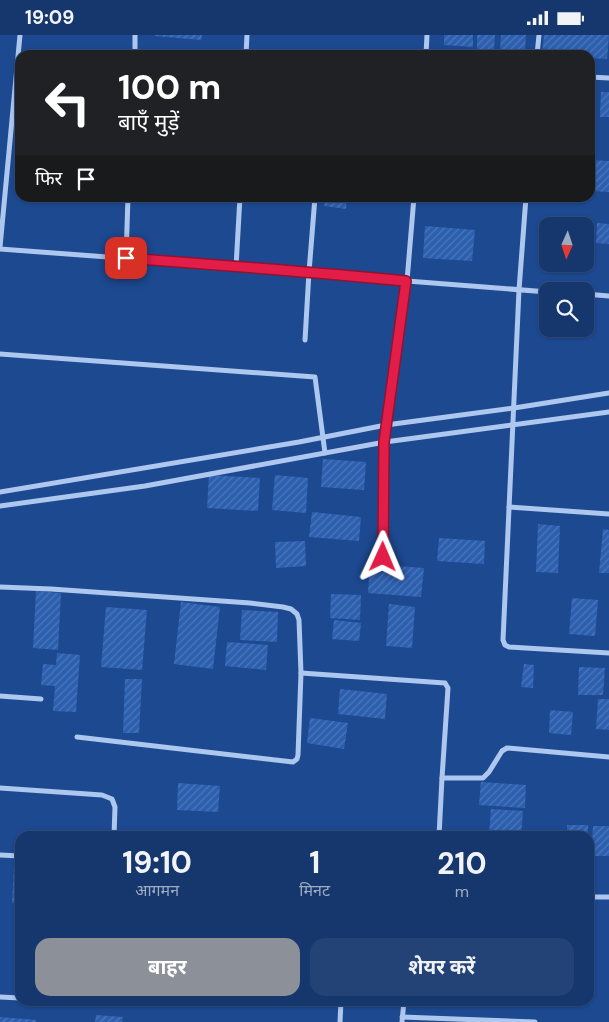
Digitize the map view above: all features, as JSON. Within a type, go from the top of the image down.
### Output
[{"type":"street","points":[[19,50],[20,35]]},
{"type":"street","points":[[135,50],[136,35]]},
{"type":"street","points":[[246,50],[247,35]]},
{"type":"street","points":[[426,50],[427,35]]},
{"type":"street","points":[[537,50],[538,35]]},
{"type":"street","points":[[595,77],[609,78]]},
{"type":"street","points":[[15,88],[0,248],[309,271],[539,291]]},
{"type":"street","points":[[126,258],[128,202]]},
{"type":"street","points":[[236,267],[240,202]]},
{"type":"street","points":[[305,341],[315,202]]},
{"type":"street","points":[[383,557],[384,442],[406,281],[414,202]]},
{"type":"street","points":[[526,202],[519,290],[502,637],[505,645],[509,647],[609,653]]},
{"type":"street","points":[[594,295],[609,296]]},
{"type":"street","points":[[0,354],[315,377],[324,453]]},
{"type":"street","points":[[0,492],[386,425],[609,393]]},
{"type":"street","points":[[0,506],[145,486],[384,442],[609,412]]},
{"type":"street","points":[[509,507],[609,514]]},
{"type":"street","points":[[0,587],[250,603],[284,607],[291,609],[297,614],[299,620],[301,673],[298,755],[293,762],[77,737]]},
{"type":"street","points":[[301,673],[446,683],[448,689],[439,831]]},
{"type":"street","points":[[0,696],[41,699]]},
{"type":"street","points":[[442,778],[483,778],[487,775],[502,751],[507,748],[609,757]]},
{"type":"street","points":[[0,788],[102,795],[112,799],[115,807],[114,831]]},
{"type":"street","points":[[0,855],[15,856]]},
{"type":"street","points":[[594,897],[609,897]]},
{"type":"street","points":[[0,997],[15,998]]},
{"type":"street","points":[[340,1022],[341,1006]]},
{"type":"street","points":[[403,1006],[402,1019],[535,1022]]},
{"type":"building","points":[[155,35],[202,35],[201,40]]},
{"type":"building","points":[[444,35],[473,35],[473,47],[444,45]]},
{"type":"building","points":[[477,35],[495,35],[494,49],[477,49]]},
{"type":"building","points":[[501,35],[526,35],[525,50],[500,50]]},
{"type":"building","points":[[544,35],[609,35],[607,59],[595,58],[595,50],[542,50]]},
{"type":"building","points":[[601,92],[609,92],[609,117],[600,117]]},
{"type":"building","points":[[595,160],[609,161],[609,192],[595,191]]},
{"type":"building","points":[[325,202],[347,202],[346,209],[324,206]]},
{"type":"building","points":[[597,223],[609,224],[609,244],[596,243]]},
{"type":"building","points":[[425,226],[475,230],[472,261],[423,258]]},
{"type":"building","points":[[323,459],[366,462],[364,490],[321,487]]},
{"type":"building","points":[[209,475],[260,478],[258,511],[207,508]]},
{"type":"building","points":[[275,475],[308,478],[306,513],[272,510]]},
{"type":"building","points":[[312,512],[361,517],[359,541],[309,537]]},
{"type":"building","points":[[538,524],[560,526],[558,573],[536,572]]},
{"type":"building","points":[[603,529],[609,530],[609,573],[599,573]]},
{"type":"building","points":[[439,538],[485,541],[484,564],[437,561]]},
{"type":"building","points":[[305,541],[306,566],[276,568],[275,542]]},
{"type":"building","points":[[370,564],[424,568],[421,597],[368,593]]},
{"type":"building","points":[[36,591],[61,593],[58,650],[33,648]]},
{"type":"building","points":[[331,594],[361,595],[360,620],[330,618]]},
{"type":"building","points":[[572,598],[598,600],[595,636],[569,634]]},
{"type":"building","points":[[181,602],[220,607],[213,669],[174,664]]},
{"type":"building","points":[[389,604],[415,607],[412,648],[386,646]]},
{"type":"building","points":[[106,607],[147,610],[142,670],[101,667]]},
{"type":"building","points":[[242,610],[278,612],[277,642],[240,640]]},
{"type":"building","points":[[334,620],[361,623],[359,641],[332,639]]},
{"type":"building","points":[[227,642],[268,645],[266,670],[225,666]]},
{"type":"building","points":[[57,653],[80,655],[76,712],[53,711],[55,686],[41,685],[43,664],[56,665]]},
{"type":"building","points":[[524,664],[534,665],[533,688],[521,687]]},
{"type":"building","points":[[579,667],[605,668],[603,695],[578,695]]},
{"type":"building","points":[[125,679],[142,679],[139,733],[123,733]]},
{"type":"building","points":[[340,689],[387,694],[385,719],[338,714]]},
{"type":"building","points":[[598,699],[609,699],[609,730],[596,729]]},
{"type":"building","points":[[550,710],[573,712],[571,735],[549,733]]},
{"type":"building","points":[[310,718],[348,723],[344,749],[307,743]]},
{"type":"building","points":[[481,782],[526,785],[525,808],[479,805]]},
{"type":"building","points":[[178,783],[220,786],[218,812],[177,810]]},
{"type":"building","points":[[491,809],[523,811],[521,831],[489,831]]},
{"type":"building","points":[[567,825],[588,825],[588,831],[567,831]]},
{"type":"building","points":[[593,826],[609,826],[609,856],[594,856]]},
{"type":"building","points":[[14,864],[15,864],[15,903],[12,903]]},
{"type":"building","points":[[96,1015],[123,1017],[122,1022],[95,1022]]},
{"type":"building","points":[[0,1017],[36,1020],[36,1022],[0,1022]]},
{"type":"route","points":[[126,258],[309,271],[406,281],[384,442],[383,557]]}]
